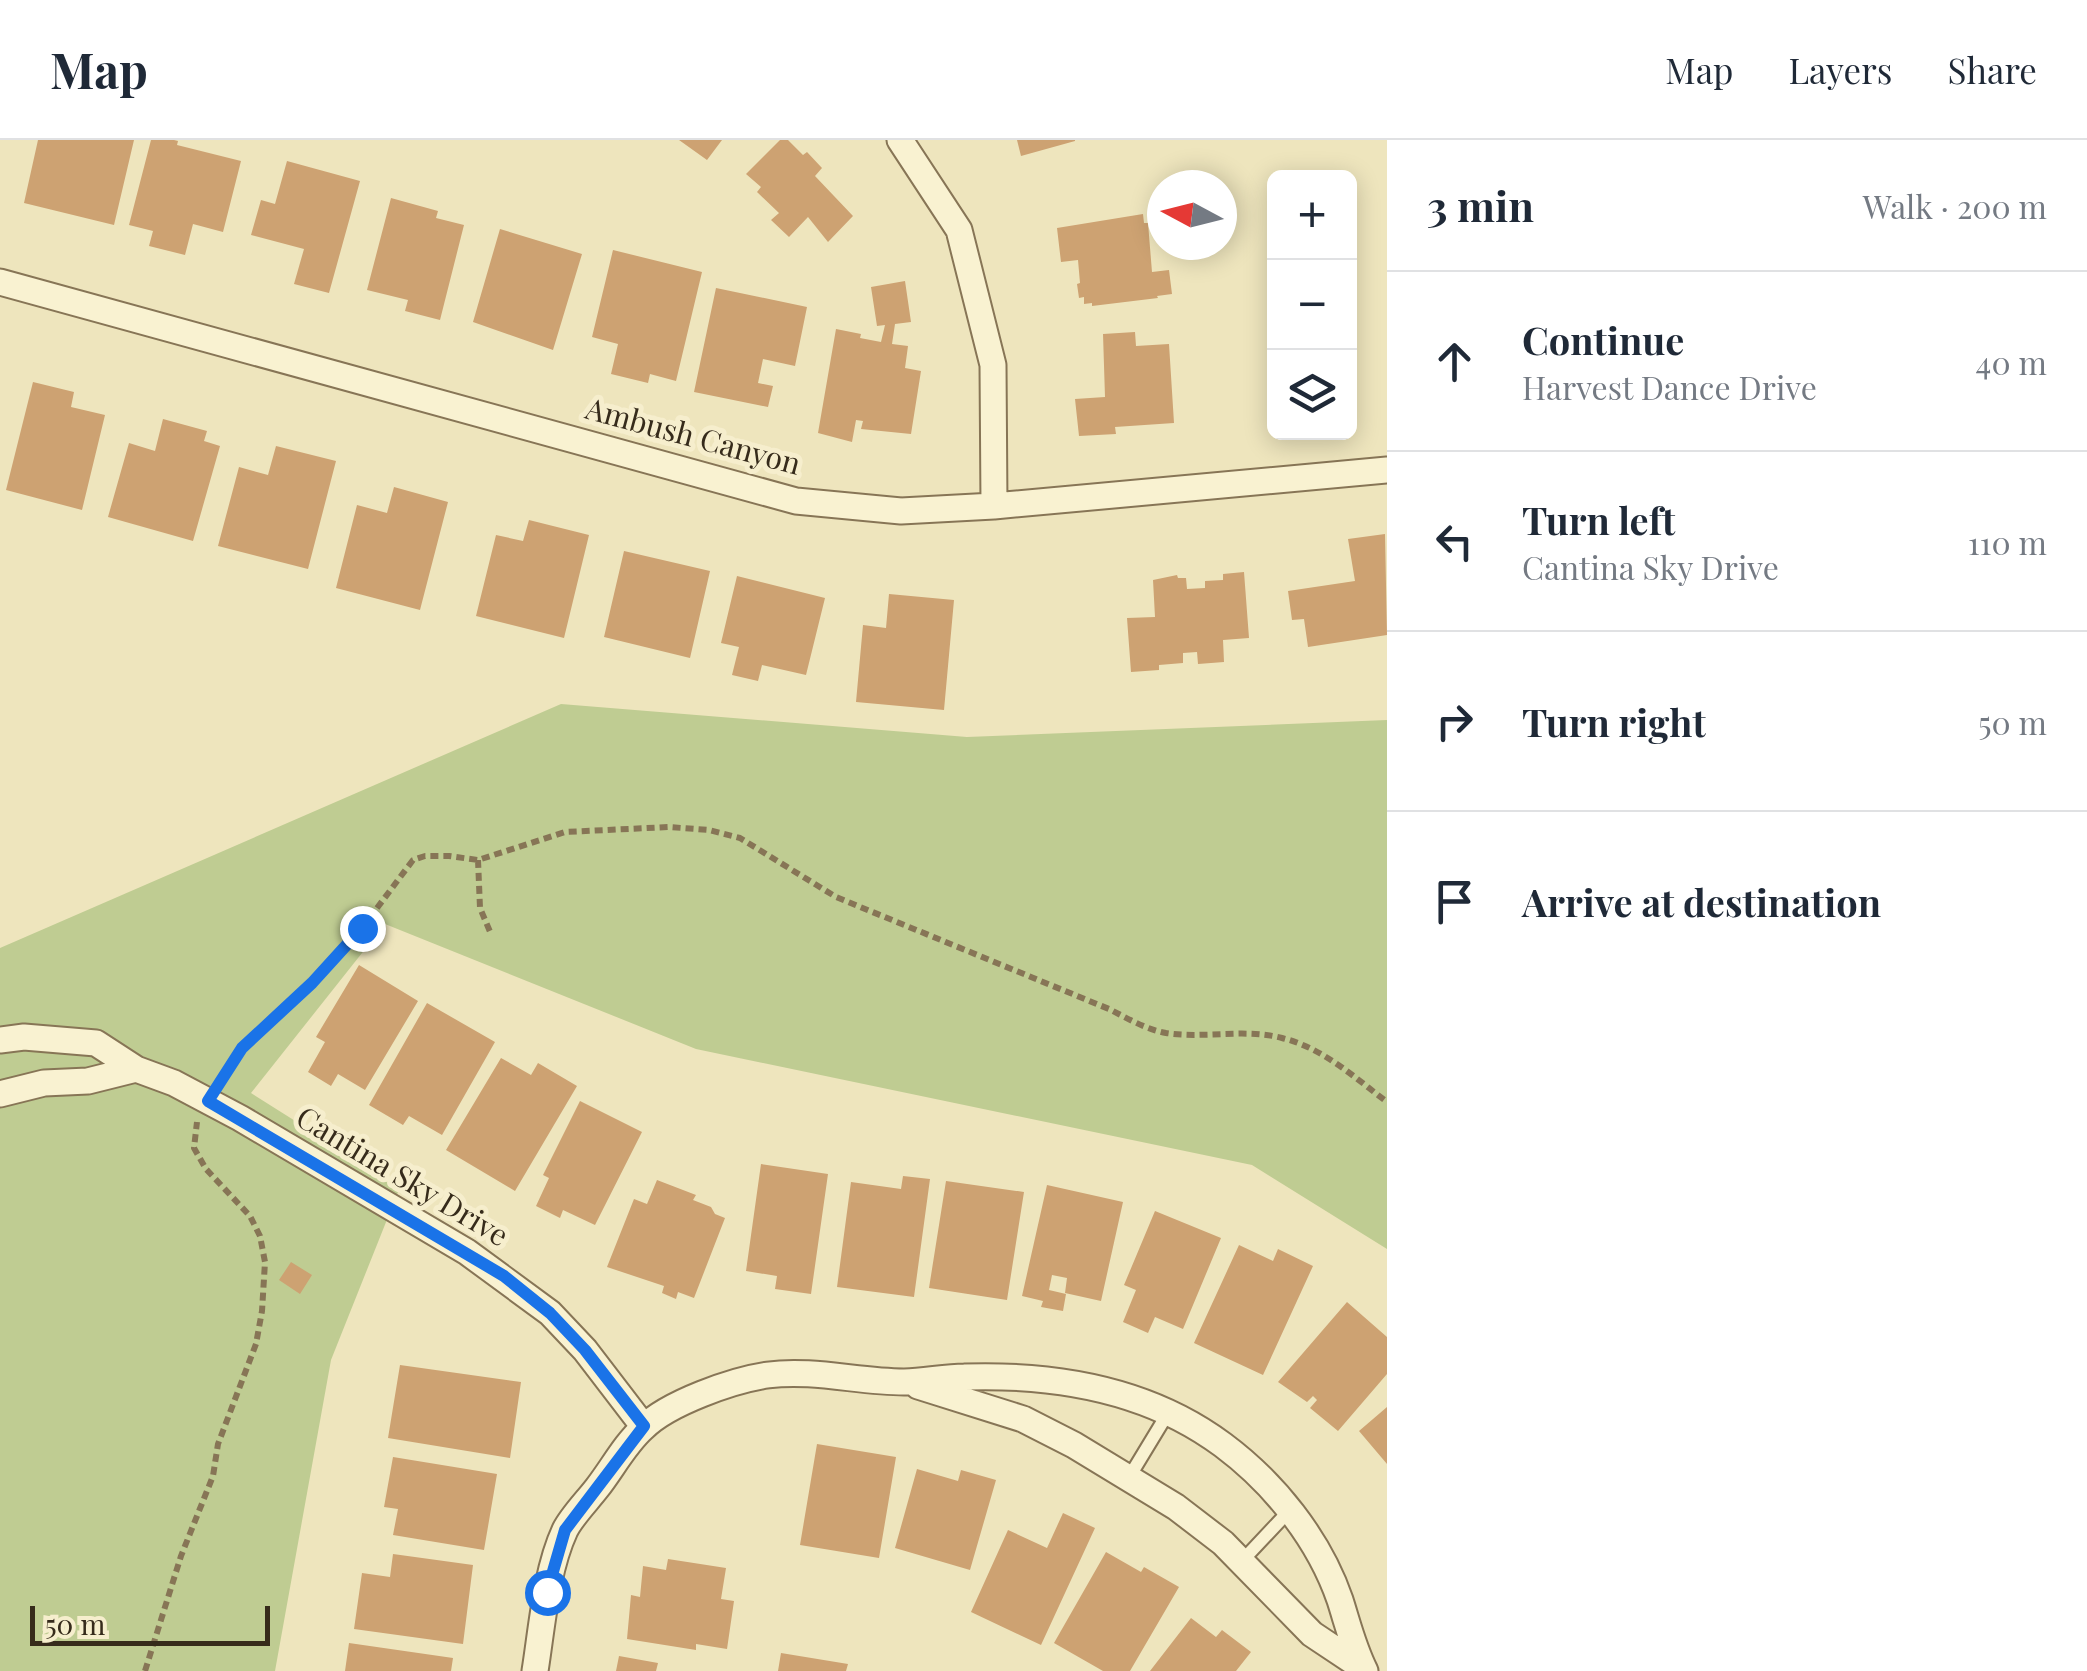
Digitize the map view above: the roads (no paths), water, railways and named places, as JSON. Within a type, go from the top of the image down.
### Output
[{"type":"street","points":[[900,140],[959,230],[993,365],[994,506]]},
{"type":"street","name":"Ambush Canyon","points":[[0,282],[796,501],[901,511],[1387,470]]},
{"type":"street","name":"Cantina Sky Drive","points":[[0,1040],[24,1037],[96,1043],[136,1069],[174,1082],[208,1101],[504,1276],[550,1313],[585,1350],[644,1426]]},
{"type":"street","points":[[0,1094],[44,1083],[88,1081],[136,1069]]},
{"type":"street","points":[[535,1671],[547,1592],[565,1530],[644,1426],[718,1389],[768,1375],[829,1375],[904,1382],[1025,1377],[1094,1386],[1153,1405],[1222,1444],[1273,1490],[1289,1510],[1312,1539],[1339,1598],[1352,1645],[1364,1670]]},
{"type":"street","points":[[904,1382],[1023,1419],[1176,1507],[1242,1562],[1312,1634],[1364,1670]]},
{"type":"lane","points":[[1128,1479],[1168,1414]]},
{"type":"lane","points":[[1242,1562],[1289,1510]]}]
